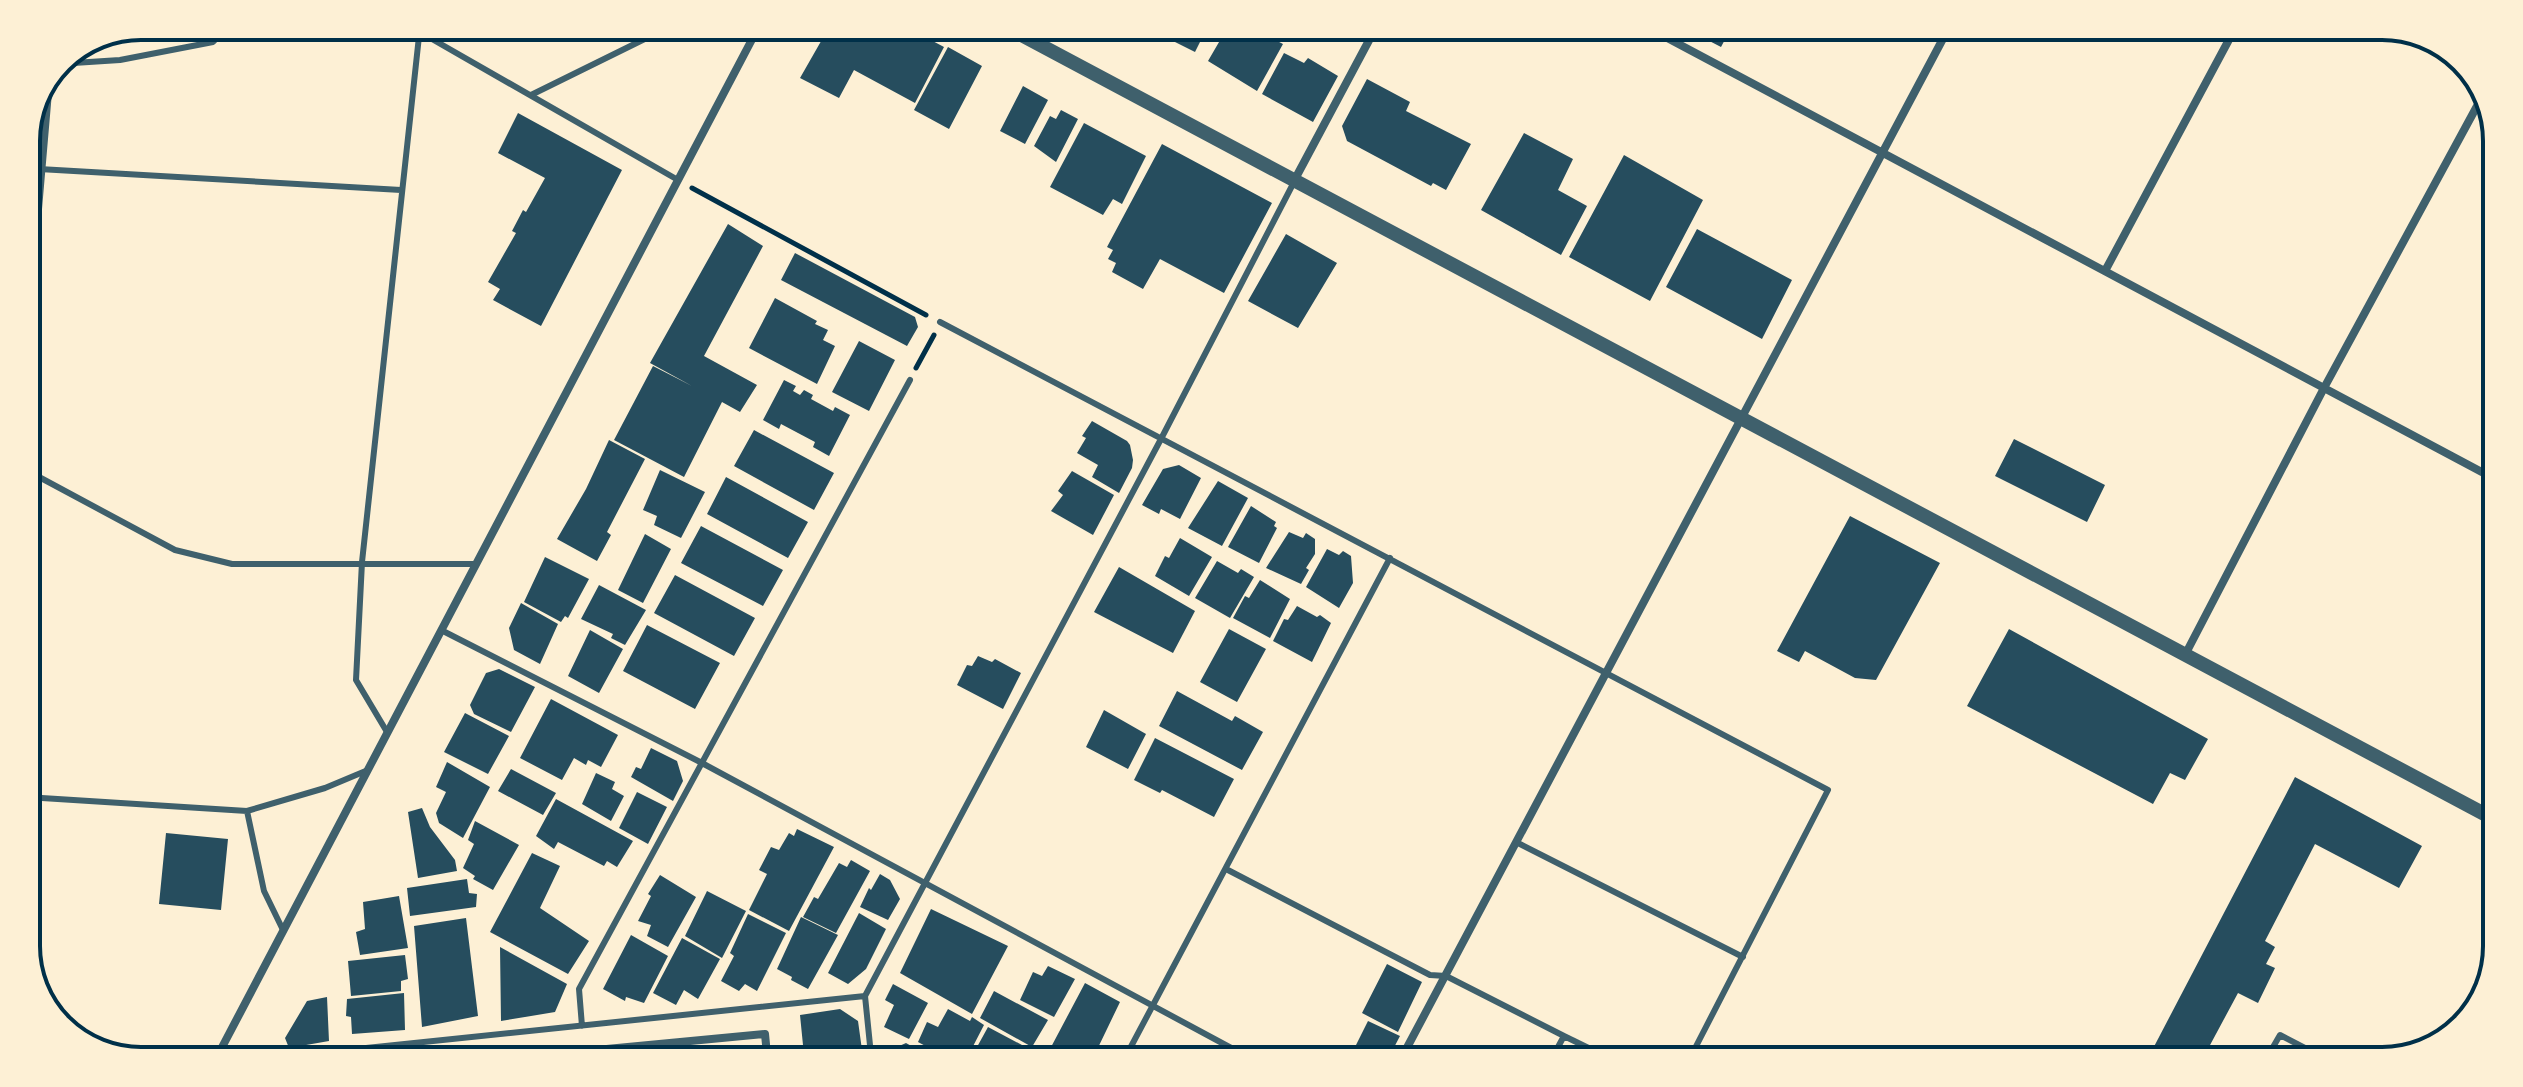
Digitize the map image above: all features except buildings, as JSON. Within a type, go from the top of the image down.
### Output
[{"type":"street","points":[[223,1047],[752,40]]},
{"type":"street","points":[[1031,40],[2483,813]]},
{"type":"street","points":[[1294,181],[1369,40]]},
{"type":"street","points":[[1672,40],[2483,473]]},
{"type":"street","points":[[1407,1047],[1942,40]]},
{"type":"street","points":[[2105,271],[2229,40]]},
{"type":"street","points":[[2185,655],[2324,388],[2477,107]]},
{"type":"street","points":[[632,1047],[765,1034],[766,1047]]},
{"type":"street","points":[[668,1043],[669,1047]]},
{"type":"lane","points":[[77,63],[120,60],[215,40]]},
{"type":"lane","points":[[387,732],[356,680],[362,562],[418,40]]},
{"type":"lane","points":[[438,40],[678,180]]},
{"type":"lane","points":[[531,95],[643,40]]},
{"type":"lane","points":[[40,168],[401,190]]},
{"type":"lane","points":[[870,1047],[865,996],[1161,439],[1294,181]]},
{"type":"lane","points":[[940,322],[1828,790],[1696,1047]]},
{"type":"lane","points":[[582,1026],[579,989],[910,380]]},
{"type":"lane","points":[[40,478],[175,550],[232,564],[476,564]]},
{"type":"lane","points":[[1131,1047],[1390,558]]},
{"type":"lane","points":[[441,630],[702,763],[1230,1047]]},
{"type":"lane","points":[[40,798],[247,811],[325,788],[368,770]]},
{"type":"lane","points":[[247,811],[264,891],[283,930]]},
{"type":"lane","points":[[1516,842],[1743,957]]},
{"type":"lane","points":[[1226,869],[1430,975],[1446,976],[1586,1047]]},
{"type":"lane","points":[[377,1047],[865,996]]},
{"type":"lane","points":[[2273,1047],[2280,1035],[2303,1047]]},
{"type":"lane","points":[[1558,1047],[1564,1036]]},
{"type":"path","points":[[678,180],[940,322],[910,380]]}]
